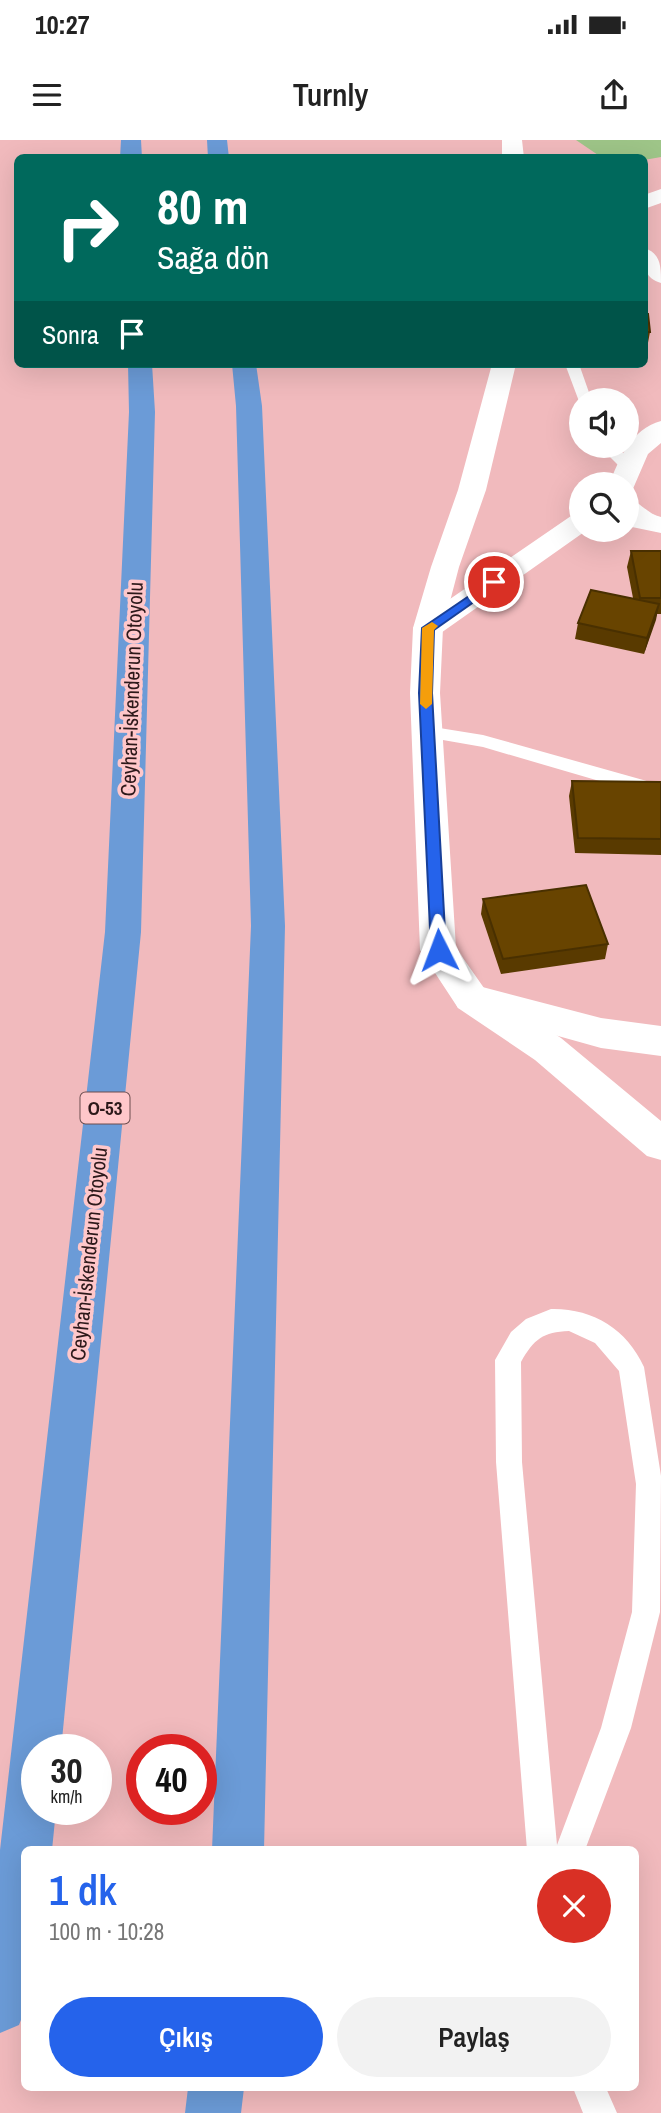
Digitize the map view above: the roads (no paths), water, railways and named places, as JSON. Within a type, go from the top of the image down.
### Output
[{"type":"highway","name":"Ceyhan-İskenderun Otoyolu","points":[[26,1846],[123,932],[142,426],[140,368]]},
{"type":"highway","points":[[238,1846],[268,926],[249,406],[244,368]]},
{"type":"highway","points":[[0,2006],[21,1878]]},
{"type":"highway","points":[[213,2113],[216,2091]]},
{"type":"street","points":[[648,260],[661,276]]},
{"type":"street","points":[[502,368],[472,489],[445,567],[428,628],[425,693],[439,950],[471,998],[548,1049],[661,1144]]},
{"type":"street","points":[[628,472],[636,451],[661,429]]},
{"type":"street","points":[[639,518],[661,525]]},
{"type":"street","points":[[428,628],[569,530]]},
{"type":"street","points":[[471,998],[601,1033],[661,1041]]},
{"type":"lane","points":[[573,368],[580,388]]},
{"type":"lane","points":[[427,732],[483,741],[661,792]]},
{"type":"lane","points":[[542,1846],[509,1462],[508,1360],[514,1345],[525,1333],[555,1320],[592,1326],[609,1336],[622,1350],[631,1367],[649,1484],[646,1612],[616,1728],[572,1846]]},
{"type":"lane","points":[[590,2091],[600,2113]]}]
